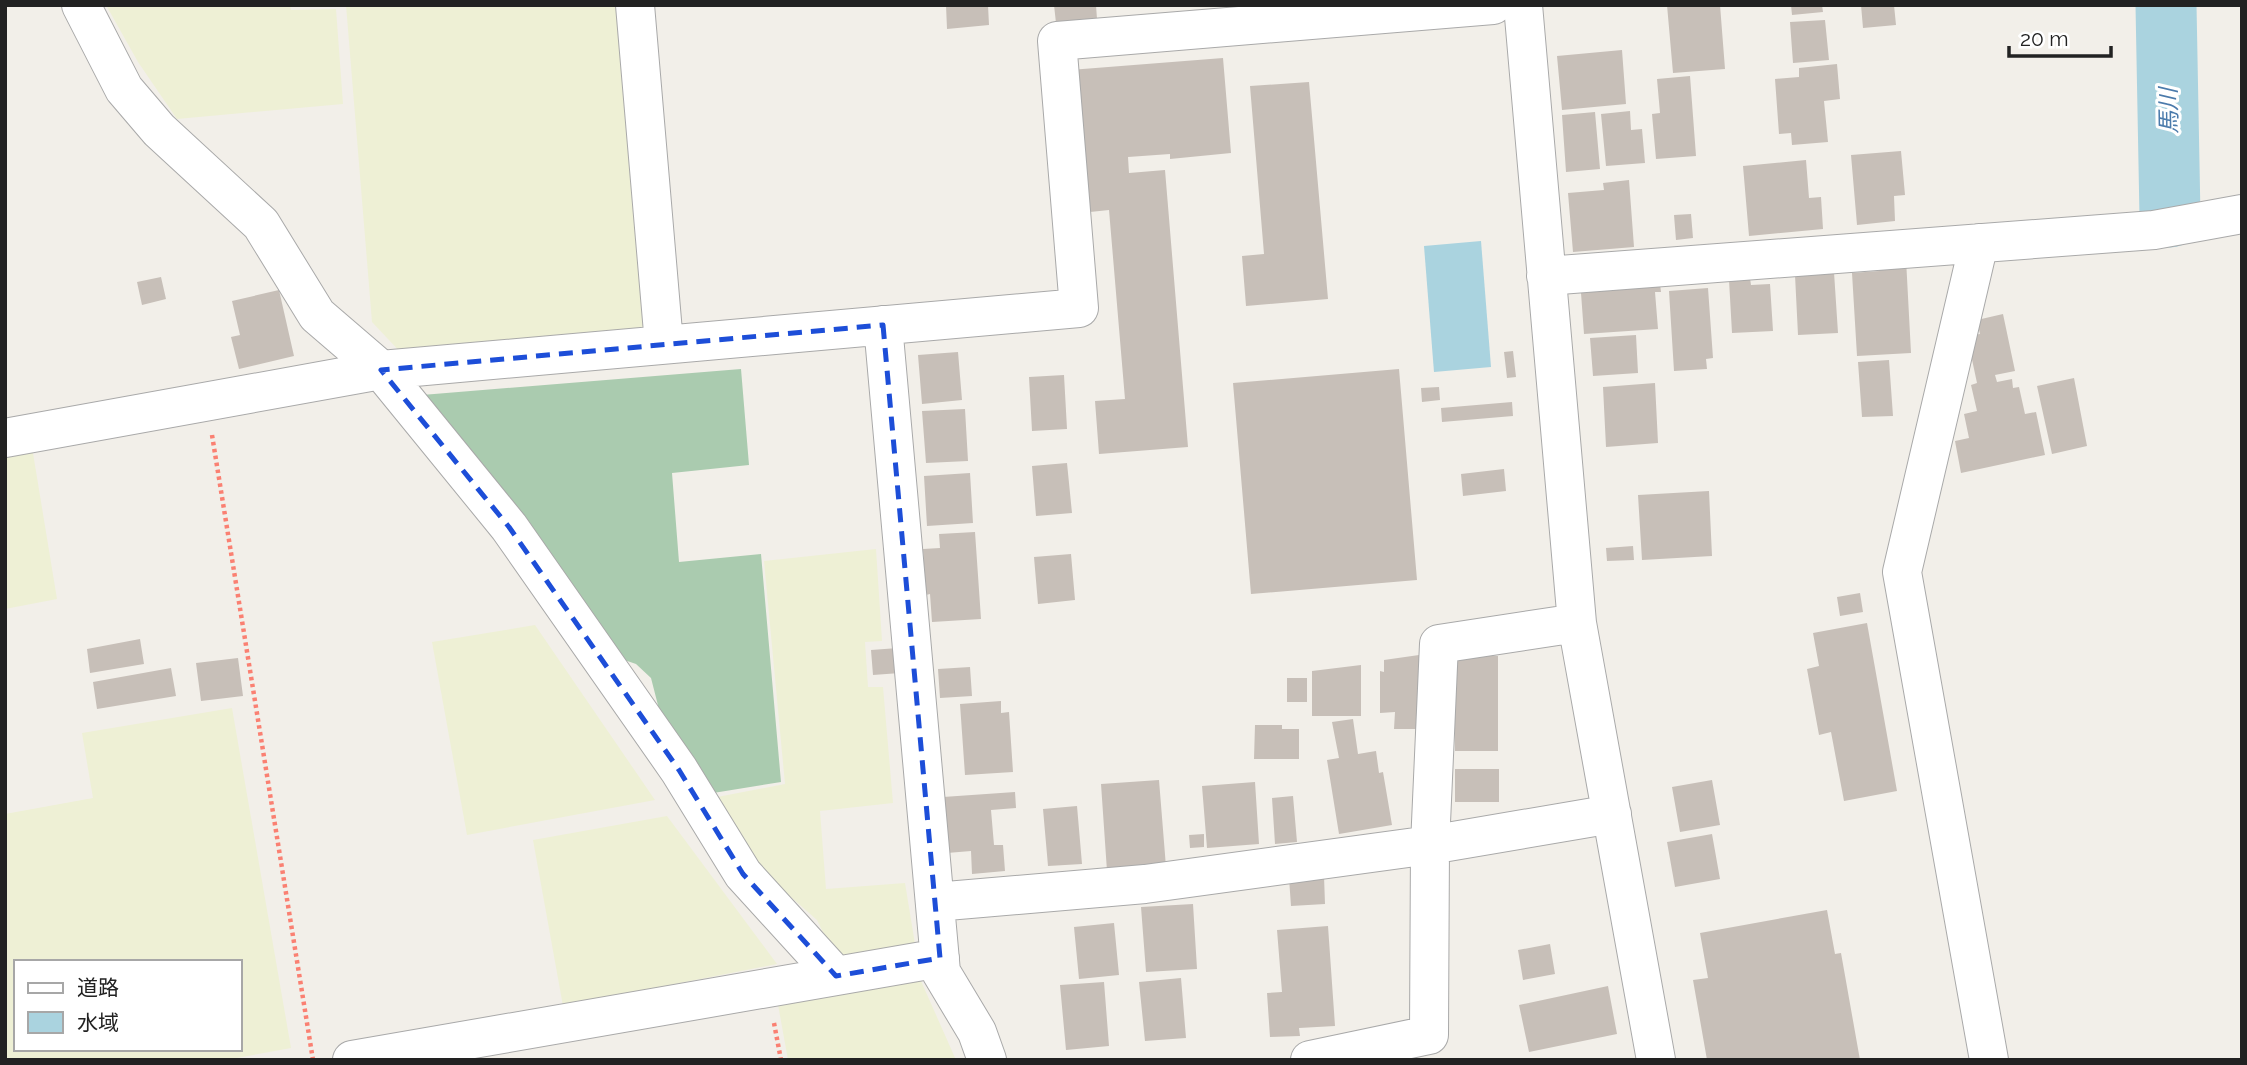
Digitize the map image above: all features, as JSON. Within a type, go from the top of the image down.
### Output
[{"type":"street","points":[[81,5],[124,89],[159,130],[261,223],[317,315],[382,370],[509,527],[678,771],[743,874],[836,976]]},
{"type":"street","points":[[635,5],[664,344]]},
{"type":"street","points":[[5,438],[382,370],[1079,308],[1057,41],[1198,17],[1493,5]]},
{"type":"street","points":[[1523,5],[1577,623],[1656,1060]]},
{"type":"street","points":[[1546,276],[2154,230],[2242,214]]},
{"type":"street","points":[[1979,243],[1902,572],[1989,1060]]},
{"type":"street","points":[[883,325],[941,972],[977,1032],[987,1060]]},
{"type":"street","points":[[1333,1058],[1429,1035],[1430,845],[1438,644],[1577,623]]},
{"type":"street","points":[[935,902],[1145,884],[1430,845],[1612,814]]},
{"type":"street","points":[[352,1060],[940,958]]},
{"type":"path","points":[[207,402],[313,1060]]},
{"type":"highlighted area","points":[[883,325],[940,958],[836,976],[743,874],[679,770],[509,527],[381,370]]},
{"type":"green space","points":[[106,5],[290,5],[291,10],[336,9],[343,104],[177,119],[138,62]]},
{"type":"green space","points":[[346,5],[622,5],[651,336],[404,356],[372,322]]},
{"type":"green space","points":[[741,369],[749,465],[672,473],[679,562],[761,554],[781,782],[707,794],[661,717],[651,678],[636,664],[607,654],[422,395]]},
{"type":"green space","points":[[32,447],[57,599],[5,609],[5,452]]},
{"type":"green space","points":[[876,549],[882,641],[865,642],[868,687],[883,687],[893,803],[820,811],[826,889],[905,883],[916,950],[838,963],[817,920],[760,870],[712,798],[785,784],[764,561]]},
{"type":"green space","points":[[535,625],[655,800],[467,835],[432,642]]},
{"type":"green space","points":[[232,708],[291,1048],[226,1060],[5,1060],[5,814],[93,798],[82,733]]},
{"type":"green space","points":[[667,816],[777,964],[563,1006],[533,840]]},
{"type":"green space","points":[[921,981],[956,1060],[788,1060],[777,999]]},
{"type":"water","points":[[1481,241],[1491,367],[1434,372],[1424,246]]},
{"type":"building","points":[[946,5],[988,5],[989,25],[947,29]]},
{"type":"building","points":[[1054,5],[1096,5],[1097,19],[1056,23]]},
{"type":"building","points":[[1667,5],[1720,5],[1725,69],[1673,73]]},
{"type":"building","points":[[1791,5],[1822,5],[1823,12],[1792,15]]},
{"type":"building","points":[[1861,5],[1894,5],[1896,25],[1863,28]]},
{"type":"building","points":[[1825,20],[1829,60],[1793,63],[1790,22]]},
{"type":"building","points":[[1622,50],[1626,104],[1562,110],[1557,56]]},
{"type":"building","points":[[1223,58],[1231,153],[1170,159],[1170,154],[1128,157],[1129,173],[1165,170],[1188,447],[1099,454],[1095,401],[1125,399],[1109,210],[1090,212],[1070,70]]},
{"type":"building","points":[[1837,64],[1840,99],[1824,101],[1828,142],[1792,145],[1791,133],[1779,134],[1775,79],[1799,77],[1799,68]]},
{"type":"building","points":[[1690,76],[1696,156],[1656,159],[1652,114],[1660,113],[1657,79]]},
{"type":"building","points":[[1309,82],[1328,299],[1246,306],[1242,256],[1264,254],[1250,86]]},
{"type":"building","points":[[1630,111],[1631,130],[1642,129],[1645,163],[1606,166],[1601,114]]},
{"type":"building","points":[[1595,112],[1600,169],[1566,172],[1562,115]]},
{"type":"building","points":[[1901,151],[1905,195],[1894,196],[1895,221],[1857,225],[1851,155]]},
{"type":"building","points":[[1806,160],[1809,198],[1821,197],[1823,229],[1749,236],[1743,166]]},
{"type":"building","points":[[1629,180],[1634,247],[1573,252],[1568,193],[1604,190],[1603,183]]},
{"type":"building","points":[[1691,214],[1693,238],[1676,240],[1674,215]]},
{"type":"building","points":[[1906,259],[1911,353],[1857,356],[1852,273],[1879,271],[1879,261]]},
{"type":"building","points":[[1834,272],[1838,333],[1798,335],[1795,275]]},
{"type":"building","points":[[161,277],[166,299],[142,305],[137,282]]},
{"type":"building","points":[[1750,278],[1751,285],[1770,284],[1773,331],[1732,333],[1729,280]]},
{"type":"building","points":[[1660,284],[1661,292],[1655,292],[1658,329],[1584,334],[1581,293]]},
{"type":"building","points":[[1708,288],[1713,358],[1706,359],[1707,369],[1674,371],[1669,291]]},
{"type":"building","points":[[279,290],[294,356],[239,369],[231,337],[240,335],[232,301]]},
{"type":"building","points":[[2003,314],[2015,371],[1995,375],[1997,382],[2012,379],[2013,388],[2019,387],[2025,414],[2036,412],[2045,455],[1961,473],[1955,441],[1969,438],[1964,414],[1977,411],[1971,385],[1977,383],[1967,336],[1980,334],[1977,320]]},
{"type":"building","points":[[1636,335],[1638,373],[1593,376],[1590,338]]},
{"type":"building","points":[[1513,351],[1516,377],[1507,378],[1504,352]]},
{"type":"building","points":[[958,352],[962,400],[922,404],[918,355]]},
{"type":"building","points":[[1889,360],[1893,416],[1862,417],[1858,362]]},
{"type":"building","points":[[1399,369],[1417,580],[1251,594],[1233,383]]},
{"type":"building","points":[[1064,375],[1067,429],[1032,431],[1029,377]]},
{"type":"building","points":[[2074,378],[2087,446],[2052,454],[2037,386]]},
{"type":"building","points":[[1655,383],[1658,443],[1606,447],[1603,387]]},
{"type":"building","points":[[1439,387],[1440,400],[1422,402],[1421,388]]},
{"type":"building","points":[[1512,402],[1513,416],[1442,422],[1441,408]]},
{"type":"building","points":[[965,409],[968,461],[926,463],[922,411]]},
{"type":"building","points":[[1067,463],[1072,513],[1036,516],[1032,466]]},
{"type":"building","points":[[1504,469],[1506,491],[1463,496],[1461,474]]},
{"type":"building","points":[[970,473],[973,523],[927,526],[924,476]]},
{"type":"building","points":[[1709,491],[1712,556],[1642,560],[1638,495]]},
{"type":"building","points":[[975,532],[981,619],[932,622],[930,594],[926,595],[923,549],[940,548],[939,534]]},
{"type":"building","points":[[1633,546],[1634,560],[1607,561],[1606,548]]},
{"type":"building","points":[[1071,554],[1075,600],[1038,604],[1034,557]]},
{"type":"building","points":[[1860,593],[1863,612],[1840,616],[1837,597]]},
{"type":"building","points":[[1867,623],[1897,791],[1844,801],[1831,732],[1819,735],[1807,669],[1819,666],[1813,633]]},
{"type":"building","points":[[140,639],[144,664],[90,673],[87,649]]},
{"type":"building","points":[[898,648],[900,673],[873,675],[871,650]]},
{"type":"building","points":[[1426,654],[1419,729],[1394,729],[1395,712],[1380,713],[1380,671],[1384,672],[1384,660]]},
{"type":"building","points":[[1455,655],[1498,656],[1498,751],[1455,751]]},
{"type":"building","points":[[238,658],[243,696],[201,701],[196,663]]},
{"type":"building","points":[[1361,665],[1361,716],[1312,716],[1312,671]]},
{"type":"building","points":[[970,667],[972,696],[940,698],[938,669]]},
{"type":"building","points":[[171,668],[176,696],[97,709],[93,682]]},
{"type":"building","points":[[1287,678],[1307,678],[1307,702],[1287,702]]},
{"type":"building","points":[[1001,701],[1001,713],[1009,712],[1013,772],[965,775],[960,704]]},
{"type":"building","points":[[1353,719],[1358,754],[1376,751],[1379,773],[1383,772],[1392,825],[1339,834],[1327,760],[1339,758],[1332,722]]},
{"type":"building","points":[[1255,725],[1282,725],[1282,729],[1299,729],[1299,759],[1254,759]]},
{"type":"building","points":[[1455,769],[1499,769],[1499,802],[1455,802]]},
{"type":"building","points":[[1159,780],[1166,867],[1107,871],[1101,784]]},
{"type":"building","points":[[1712,780],[1720,825],[1680,832],[1672,787]]},
{"type":"building","points":[[1255,782],[1259,844],[1207,848],[1202,786]]},
{"type":"building","points":[[1015,792],[1016,808],[991,810],[994,845],[1003,845],[1005,871],[972,874],[971,851],[947,853],[943,797]]},
{"type":"building","points":[[1293,796],[1297,842],[1275,844],[1272,798]]},
{"type":"building","points":[[1077,806],[1082,864],[1048,866],[1043,809]]},
{"type":"building","points":[[1204,834],[1204,847],[1190,848],[1189,835]]},
{"type":"building","points":[[1712,834],[1720,879],[1675,887],[1667,842]]},
{"type":"building","points":[[1324,876],[1325,904],[1291,906],[1289,878]]},
{"type":"building","points":[[1193,904],[1197,969],[1146,972],[1141,907]]},
{"type":"building","points":[[1827,910],[1835,954],[1841,953],[1860,1060],[1707,1060],[1693,980],[1708,978],[1700,933]]},
{"type":"building","points":[[1114,923],[1119,975],[1079,979],[1074,927]]},
{"type":"building","points":[[1328,926],[1335,1026],[1299,1028],[1300,1036],[1270,1037],[1267,993],[1282,992],[1277,930]]},
{"type":"building","points":[[1550,944],[1555,974],[1523,980],[1518,950]]},
{"type":"building","points":[[1181,978],[1186,1038],[1145,1041],[1139,982]]},
{"type":"building","points":[[1104,982],[1109,1046],[1066,1050],[1060,985]]},
{"type":"building","points":[[1608,986],[1617,1034],[1529,1052],[1519,1005]]},
{"type":"waterway","name":"馬川","points":[[2166,5],[2170,217]]}]
